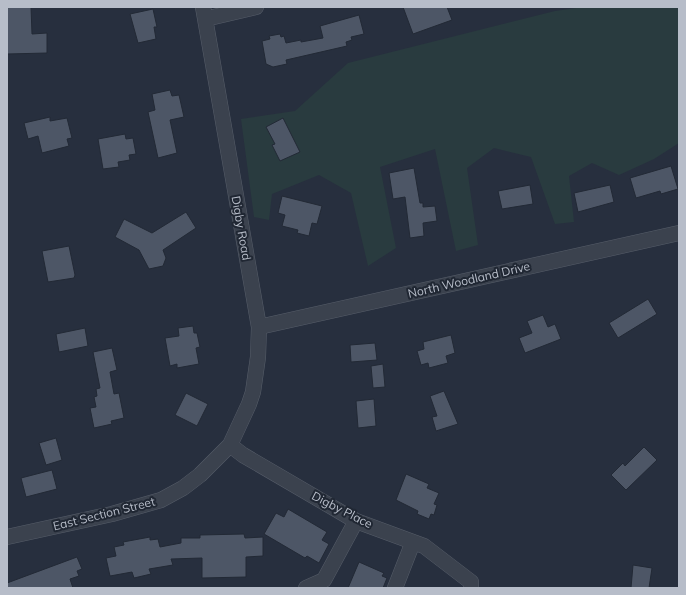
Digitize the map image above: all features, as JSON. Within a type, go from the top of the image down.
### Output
[{"type":"street","points":[[204,13],[256,7]]},
{"type":"street","name":"Digby Road","points":[[204,13],[259,327],[258,357],[253,392],[230,445]]},
{"type":"street","name":"North Woodland Drive","points":[[259,327],[679,233]]},
{"type":"street","name":"Digby Place","points":[[230,445],[243,455],[356,521],[424,546],[471,582],[471,588]]},
{"type":"street","name":"East Section Street","points":[[7,536],[112,514],[161,500],[183,488],[230,445]]},
{"type":"street","points":[[306,588],[324,580],[356,521]]},
{"type":"street","points":[[395,588],[413,542]]},
{"type":"shaded area","points":[[583,7],[679,7],[679,143],[654,159],[619,175],[592,163],[569,176],[574,222],[555,224],[531,157],[494,148],[467,168],[478,245],[456,251],[435,149],[380,167],[396,248],[368,266],[351,193],[319,175],[272,194],[269,220],[254,217],[241,119],[295,111],[348,63],[555,11]]},
{"type":"building","points":[[7,7],[31,7],[32,34],[47,33],[47,53],[7,54]]},
{"type":"building","points":[[403,7],[447,7],[452,20],[413,34]]},
{"type":"building","points":[[153,9],[157,27],[154,27],[156,39],[138,43],[130,14]]},
{"type":"building","points":[[359,15],[364,34],[351,37],[352,40],[346,42],[347,46],[286,60],[287,64],[273,67],[266,64],[262,41],[270,39],[269,36],[280,34],[281,37],[284,36],[286,43],[323,38],[320,26]]},
{"type":"building","points":[[170,90],[172,96],[179,95],[184,117],[170,120],[177,153],[158,158],[148,112],[155,110],[152,94]]},
{"type":"building","points":[[50,117],[50,121],[67,118],[72,138],[67,139],[69,146],[42,153],[38,136],[28,139],[24,123]]},
{"type":"building","points":[[283,118],[300,152],[280,161],[272,145],[275,144],[266,127]]},
{"type":"building","points":[[125,134],[126,139],[133,138],[136,154],[129,155],[130,160],[118,162],[119,167],[103,169],[98,139]]},
{"type":"building","points":[[671,166],[678,189],[661,194],[660,191],[636,198],[630,178]]},
{"type":"building","points":[[414,168],[420,203],[423,203],[423,207],[435,206],[437,221],[423,223],[424,236],[410,238],[405,197],[393,199],[389,173]]},
{"type":"building","points":[[530,185],[533,204],[502,209],[498,191]]},
{"type":"building","points":[[610,185],[614,202],[578,212],[574,193]]},
{"type":"building","points":[[282,196],[322,206],[317,224],[312,223],[309,236],[297,233],[298,230],[282,226],[285,215],[278,213]]},
{"type":"building","points":[[186,212],[196,228],[163,250],[166,258],[163,266],[149,269],[139,250],[115,237],[124,219],[152,233]]},
{"type":"building","points":[[69,246],[75,275],[74,278],[48,282],[42,251]]},
{"type":"building","points":[[648,299],[657,314],[618,338],[609,323]]},
{"type":"building","points":[[543,315],[548,327],[555,324],[561,339],[525,353],[519,338],[532,333],[527,321]]},
{"type":"building","points":[[193,326],[194,333],[197,333],[200,347],[196,348],[199,364],[177,368],[177,364],[170,366],[165,338],[179,336],[178,328]]},
{"type":"building","points":[[85,328],[88,346],[59,352],[56,334]]},
{"type":"building","points":[[451,335],[455,353],[446,356],[448,363],[429,368],[428,363],[421,365],[417,351],[424,349],[423,342]]},
{"type":"building","points":[[375,343],[377,360],[351,362],[350,345]]},
{"type":"building","points":[[112,348],[117,370],[110,372],[114,394],[119,393],[124,418],[111,421],[112,424],[94,428],[90,408],[96,407],[94,397],[97,396],[96,389],[100,388],[93,352]]},
{"type":"building","points":[[383,364],[385,387],[373,388],[371,366]]},
{"type":"building","points":[[444,391],[458,424],[436,431],[432,417],[437,416],[430,396]]},
{"type":"building","points":[[186,393],[208,404],[197,426],[175,415]]},
{"type":"building","points":[[374,399],[376,426],[358,428],[356,401]]},
{"type":"building","points":[[56,438],[62,460],[46,465],[39,443]]},
{"type":"building","points":[[644,447],[657,460],[626,490],[611,475],[623,463],[625,466]]},
{"type":"building","points":[[52,470],[57,489],[26,497],[21,478]]},
{"type":"building","points":[[406,474],[429,484],[427,488],[439,493],[434,504],[437,505],[434,515],[431,514],[429,519],[417,514],[418,511],[396,500]]},
{"type":"building","points":[[288,509],[327,532],[322,540],[329,544],[319,563],[307,556],[305,558],[264,534],[276,513],[284,517]]},
{"type":"building","points":[[244,534],[245,538],[263,537],[263,556],[246,557],[246,577],[202,578],[202,558],[171,559],[173,565],[149,569],[151,574],[134,578],[132,572],[110,576],[106,558],[116,556],[114,547],[124,545],[123,542],[150,537],[150,540],[158,539],[160,547],[181,543],[181,538],[200,538],[200,535]]},
{"type":"building","points":[[77,557],[82,569],[77,571],[79,576],[70,579],[73,588],[7,588],[7,583]]},
{"type":"building","points":[[359,562],[384,573],[382,576],[387,578],[383,588],[348,588]]},
{"type":"building","points":[[633,565],[652,568],[649,588],[631,588]]}]
